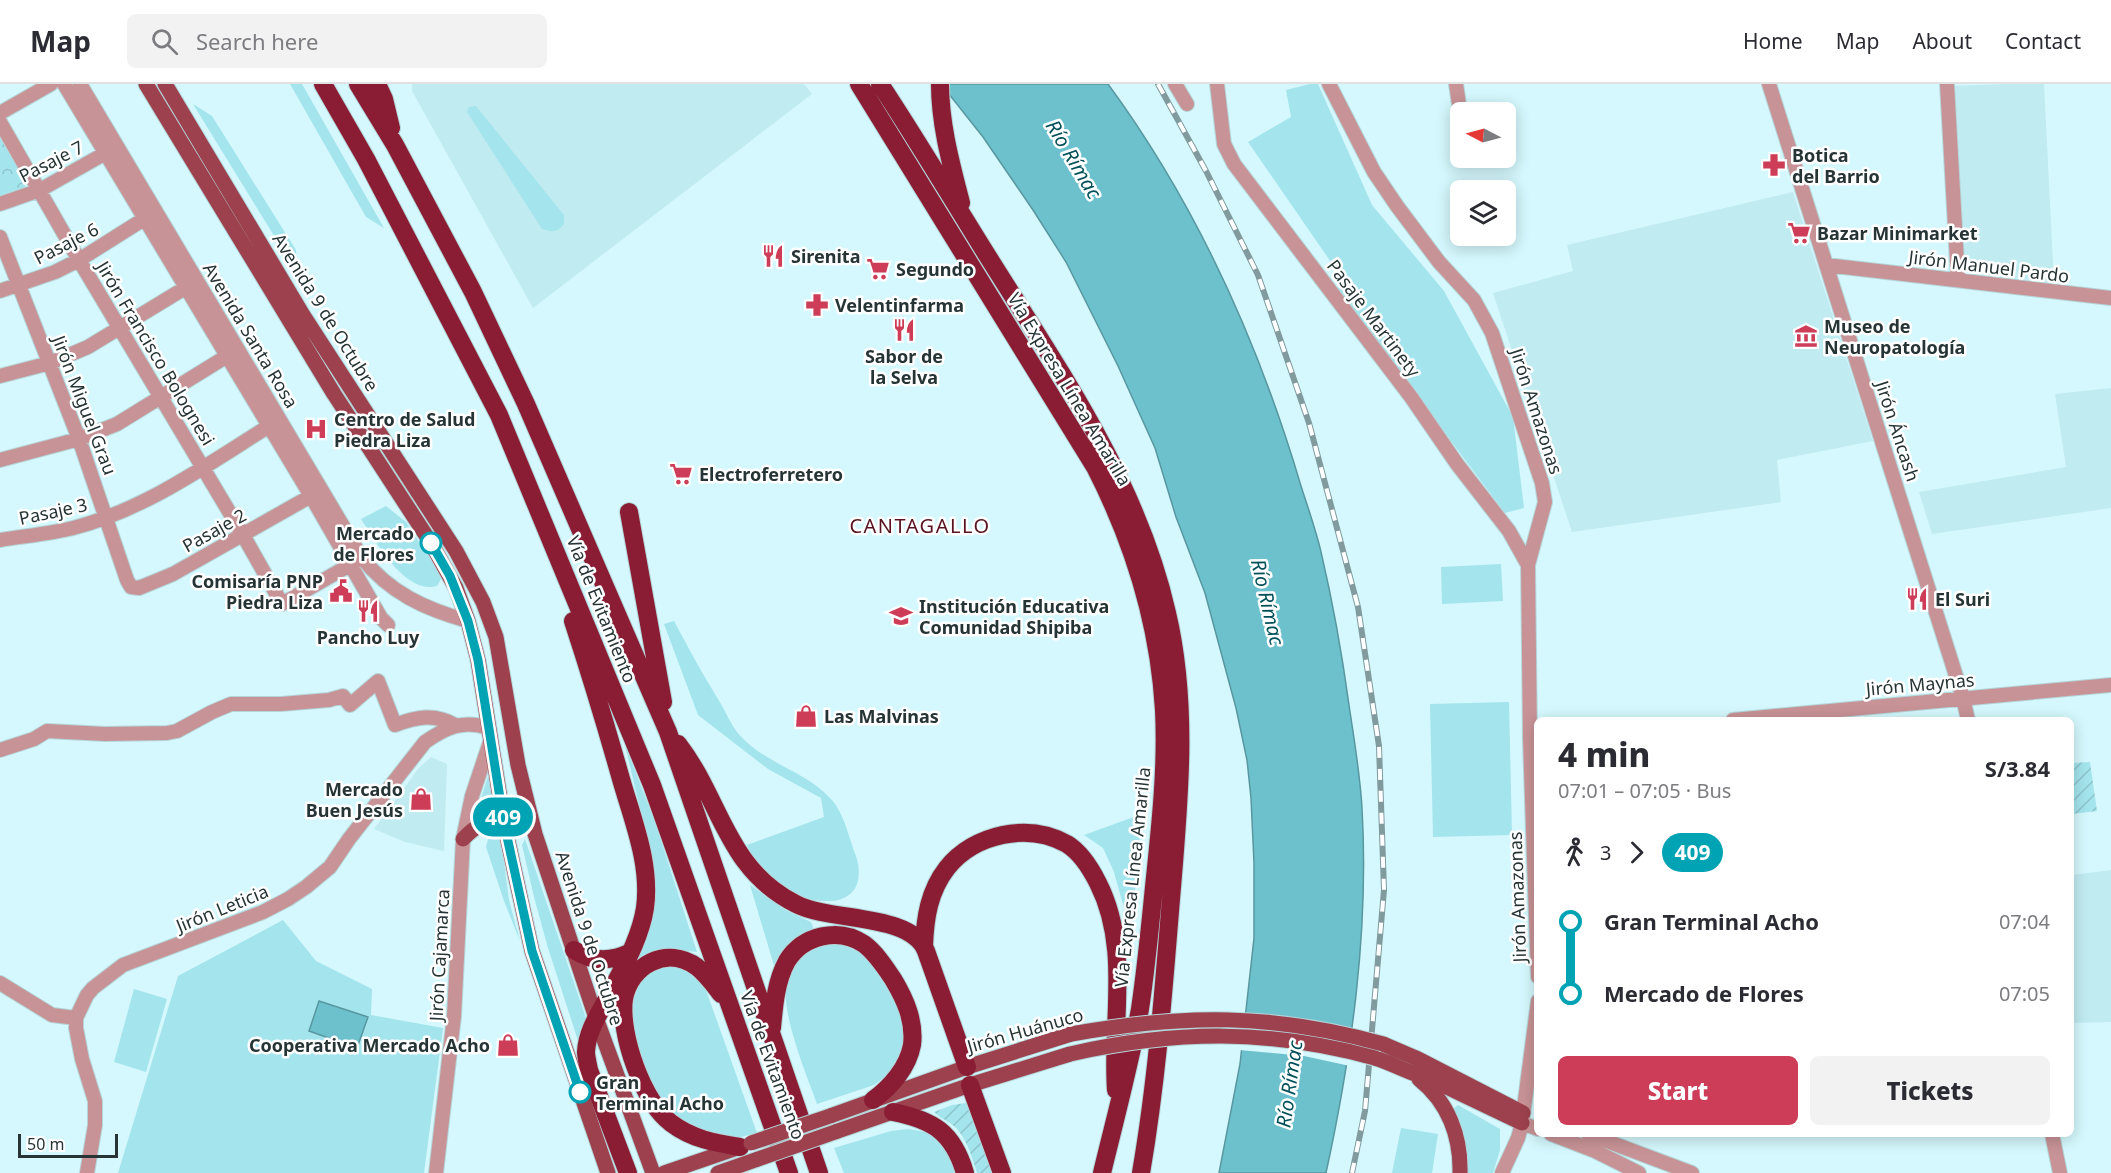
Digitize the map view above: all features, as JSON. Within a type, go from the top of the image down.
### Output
[{"type":"highway","name":"Vía de Evitamiento","points":[[323,84],[382,188],[499,415],[652,785],[789,1173]]},
{"type":"highway","name":"Vía de Evitamiento","points":[[358,84],[395,145],[473,292],[526,404],[668,732],[819,1173]]},
{"type":"highway","points":[[377,84],[384,99],[395,145]]},
{"type":"highway","name":"Vía Expresa Línea Amarilla","points":[[859,84],[1095,467],[1124,529],[1147,600],[1161,682],[1164,727],[1160,832],[1139,1010],[1102,1173]]},
{"type":"highway","name":"Vía Expresa Línea Amarilla","points":[[880,84],[1083,411],[1118,475],[1154,565],[1171,630],[1180,712],[1178,804],[1155,1077],[1141,1173]]},
{"type":"highway","points":[[940,84],[940,104],[949,156],[966,220]]},
{"type":"highway","points":[[629,512],[668,732],[693,763],[732,843],[745,863],[761,880],[798,905],[819,912],[903,928],[915,935],[924,946],[1002,1173]]},
{"type":"highway","points":[[540,513],[593,682],[644,861],[647,883],[645,909],[639,931],[631,952],[588,1036],[586,1052],[589,1070],[628,1173]]},
{"type":"highway","points":[[924,946],[926,918],[931,897],[946,870],[955,858],[967,849],[1001,835],[1024,833],[1047,836],[1077,852],[1092,872],[1104,894],[1116,938],[1117,1011],[1114,1062],[1118,1109]]},
{"type":"highway","points":[[772,1039],[778,986],[784,968],[794,952],[814,938],[829,935],[845,936],[862,944],[875,955],[900,990],[909,1013],[912,1032],[910,1051],[902,1068],[889,1086],[873,1100]]},
{"type":"highway","points":[[574,950],[598,959],[618,957],[631,952]]},
{"type":"highway","points":[[729,1003],[697,967],[686,961],[663,958],[642,966],[634,975],[628,986],[623,1012],[630,1048],[640,1079],[657,1109],[684,1132],[716,1143],[745,1145]]},
{"type":"highway","points":[[893,1112],[917,1117],[935,1125],[950,1139],[960,1156],[966,1173]]},
{"type":"main road","name":"Avenida 9 de Octubre","points":[[146,84],[334,394],[443,563],[456,588],[468,621],[478,660],[504,823],[532,951],[608,1173]]},
{"type":"main road","name":"Avenida 9 de Octubre","points":[[165,84],[303,315],[456,551],[491,619],[500,657],[524,794],[535,834],[596,1018],[653,1173]]},
{"type":"main road","points":[[468,621],[491,619]]},
{"type":"main road","points":[[463,839],[474,827],[489,822],[504,823]]},
{"type":"main road","name":"Jirón Huánuco","points":[[718,1173],[893,1112],[969,1076],[1071,1034],[1127,1025],[1202,1019],[1234,1019],[1308,1027],[1383,1044],[1418,1059],[1528,1118]]},
{"type":"main road","name":"Jirón Huánuco","points":[[664,1173],[873,1100],[1108,1045],[1163,1038],[1243,1035],[1280,1038],[1326,1046],[1398,1065],[1414,1075],[1430,1078],[1528,1118]]},
{"type":"main road","points":[[572,1070],[594,1084]]},
{"type":"main road","points":[[1414,1075],[1427,1085],[1449,1117],[1460,1155],[1460,1173]]},
{"type":"street","points":[[0,113],[51,84]]},
{"type":"street","name":"Avenida Santa Rosa","points":[[64,84],[111,150],[238,348],[356,561],[381,618],[388,625]]},
{"type":"street","name":"Avenida Santa Rosa","points":[[80,84],[144,219],[311,496],[356,561],[421,605],[468,621]]},
{"type":"street","points":[[1175,84],[1187,104]]},
{"type":"street","name":"Pasaje Martinety","points":[[1218,84],[1224,144],[1234,164],[1412,397],[1457,464],[1509,531],[1528,565]]},
{"type":"street","name":"Jirón Amazonas","points":[[1329,84],[1374,172],[1396,206],[1433,255],[1474,300],[1492,333],[1542,483],[1545,502],[1528,565],[1534,739]]},
{"type":"street","points":[[1456,84],[1459,102]]},
{"type":"street","name":"Jirón Áncash","points":[[1769,84],[1967,717]]},
{"type":"street","points":[[1947,84],[1958,280]]},
{"type":"street","name":"Jirón Francisco Bolognesi","points":[[0,122],[282,604],[356,561]]},
{"type":"street","name":"Pasaje 7","points":[[0,204],[40,190],[111,150]]},
{"type":"street","name":"Pasaje 6","points":[[0,291],[55,272],[79,260],[144,219]]},
{"type":"street","name":"Jirón Miguel Grau","points":[[0,237],[80,439],[131,587]]},
{"type":"street","name":"Jirón Manuel Pardo","points":[[1826,265],[2111,298]]},
{"type":"street","points":[[0,376],[50,363],[88,347],[185,288]]},
{"type":"street","points":[[0,460],[80,439],[117,424],[238,348]]},
{"type":"street","name":"Pasaje 3","points":[[0,540],[72,528],[107,517],[148,499],[269,426]]},
{"type":"street","name":"Pasaje 2","points":[[131,587],[139,588],[173,574],[311,496]]},
{"type":"street","points":[[0,750],[34,739],[47,731],[105,734],[177,731],[212,712],[231,705],[281,704],[329,700],[343,696],[350,705],[378,681],[394,725],[411,718],[427,716],[447,720],[455,725],[466,723],[489,735]]},
{"type":"street","name":"Jirón Maynas","points":[[1764,717],[2111,685]]},
{"type":"street","name":"Jirón Leticia","points":[[76,1018],[82,1002],[93,988],[123,965],[263,912],[306,887],[330,867],[349,839],[425,742],[438,732],[455,725]]},
{"type":"street","name":"Jirón Cajamarca","points":[[436,1173],[454,1016],[463,839],[489,735]]},
{"type":"street","points":[[0,983],[52,1015],[76,1018],[80,1050],[95,1101],[95,1125],[87,1173]]},
{"type":"street","points":[[1502,1173],[1528,1118],[1534,1048]]},
{"type":"street","points":[[1559,1137],[1595,1150],[1639,1173]]},
{"type":"street","points":[[1596,1137],[1692,1173]]},
{"type":"street","points":[[2053,1137],[2060,1173]]},
{"type":"shaded area","points":[[412,84],[804,84],[812,94],[533,308],[412,91]]},
{"type":"shaded area","points":[[2044,84],[2054,283],[1963,272],[1952,86]]},
{"type":"shaded area","points":[[1793,192],[1873,441],[1777,460],[1781,502],[1572,532],[1493,293],[1573,271],[1567,245]]},
{"type":"shaded area","points":[[2111,388],[2111,508],[1932,534],[1919,492],[2066,467],[2055,394]]},
{"type":"shaded area","name":"Mercado Buen Jesús","points":[[431,757],[447,764],[444,851],[405,842],[374,829],[418,769]]},
{"type":"shaded area","points":[[2111,870],[2111,1022],[2074,1023],[2074,875]]},
{"type":"green space","points":[[290,84],[302,84],[384,228],[366,217]]},
{"type":"green space","points":[[1318,84],[1372,205],[1444,291],[1513,417],[1524,508],[1505,513],[1337,289],[1344,281],[1248,142],[1291,117],[1286,90]]},
{"type":"green space","points":[[193,104],[212,116],[296,250],[297,273]]},
{"type":"green space","points":[[476,106],[564,215],[564,224],[559,229],[551,231],[542,229],[467,112],[469,107]]},
{"type":"green space","points":[[0,138],[25,180],[25,188],[0,197]]},
{"type":"green space","points":[[386,506],[406,522],[438,571],[441,579],[437,586],[425,587],[403,575],[383,553],[361,519]]},
{"type":"green space","points":[[1501,564],[1503,601],[1442,604],[1441,567]]},
{"type":"green space","points":[[674,621],[737,732],[758,751],[820,788],[839,810],[856,856],[859,876],[854,891],[844,898],[812,900],[789,891],[768,876],[752,856],[747,845],[824,817],[821,798],[768,769],[698,715],[664,624]]},
{"type":"green space","points":[[1509,702],[1512,835],[1433,837],[1430,704]]},
{"type":"green space","points":[[625,745],[655,822],[697,952],[676,950],[661,952],[631,971],[645,943],[651,919],[645,830]]},
{"type":"green space","points":[[2090,762],[2097,811],[2074,814],[2074,763]]},
{"type":"green space","points":[[489,773],[491,774],[495,812],[492,816],[474,820]]},
{"type":"green space","points":[[1142,814],[1131,934],[1114,872],[1103,848],[1084,835]]},
{"type":"green space","points":[[491,836],[501,841],[509,900],[520,941],[486,847]]},
{"type":"green space","points":[[525,839],[588,1024],[581,1050],[534,897],[522,845]]},
{"type":"green space","points":[[750,885],[787,911],[811,922],[814,930],[796,941],[775,969]]},
{"type":"green space","points":[[283,920],[316,961],[372,989],[371,1015],[443,1028],[424,1173],[118,1173],[178,976]]},
{"type":"green space","points":[[823,944],[842,944],[861,953],[877,970],[894,997],[905,1024],[902,1059],[889,1074],[874,1085],[817,1104],[789,1020],[786,986],[789,973],[795,963],[808,952]]},
{"type":"green space","points":[[661,964],[689,970],[698,978],[707,993],[757,1133],[729,1140],[706,1135],[673,1118],[651,1088],[633,1032],[631,994],[638,979]]},
{"type":"green space","points":[[134,989],[167,999],[146,1072],[114,1062]]},
{"type":"green space","points":[[966,1103],[975,1113],[995,1173],[977,1173],[961,1134],[934,1112],[952,1105]]},
{"type":"green space","points":[[1458,1105],[1500,1129],[1500,1150],[1493,1173],[1465,1173],[1463,1140],[1452,1110]]},
{"type":"green space","points":[[1401,1128],[1438,1134],[1432,1173],[1392,1173]]},
{"type":"green space","points":[[908,1129],[929,1134],[942,1141],[959,1173],[844,1173],[834,1148],[891,1131]]},
{"type":"water","name":"Río Rímac","points":[[941,84],[1108,84],[1140,130],[1197,226],[1245,328],[1266,380],[1317,536],[1337,628],[1362,808],[1364,854],[1361,946],[1344,1083],[1326,1173],[1219,1173],[1240,1064],[1254,938],[1251,798],[1247,760],[1236,708],[1205,593],[1176,517],[1155,448],[1118,366],[1066,262],[983,137]]},
{"type":"water","points":[[319,1001],[368,1017],[357,1048],[309,1031]]},
{"type":"pier","points":[[1243,1013],[1275,1016],[1355,1031],[1350,1066],[1304,1056],[1239,1050]]},
{"type":"railway","points":[[1158,84],[1206,171],[1258,275],[1309,423],[1358,607],[1379,746],[1384,890],[1365,1111],[1352,1173]]},
{"type":"bus line","name":"409","points":[[431,543],[456,588],[468,621],[478,660],[504,823],[532,951],[580,1092]]},
{"type":"place","name":"Botica del Barrio","points":[[1774,165]]},
{"type":"place","name":"Bazar Minimarket","points":[[1799,233]]},
{"type":"place","name":"Sirenita","points":[[773,256]]},
{"type":"place","name":"Segundo","points":[[878,269]]},
{"type":"place","name":"Velentinfarma","points":[[817,305]]},
{"type":"place","name":"Sabor de la Selva","points":[[904,330]]},
{"type":"place","name":"Museo de Neuropatología","points":[[1806,336]]},
{"type":"place","name":"Centro de Salud Piedra Liza","points":[[316,429]]},
{"type":"place","name":"Electroferretero","points":[[681,474]]},
{"type":"place","name":"Mercado de Flores","points":[[431,543]]},
{"type":"place","name":"Comisaría PNP Piedra Liza","points":[[341,591]]},
{"type":"place","name":"El Suri","points":[[1917,599]]},
{"type":"place","name":"Pancho Luy","points":[[368,611]]},
{"type":"place","name":"Institución Educativa Comunidad Shipiba","points":[[901,616]]},
{"type":"place","name":"Las Malvinas","points":[[806,716]]},
{"type":"place","name":"Mercado Buen Jesús","points":[[421,799]]},
{"type":"place","name":"Cooperativa Mercado Acho","points":[[508,1045]]},
{"type":"place","name":"Gran Terminal Acho","points":[[580,1092]]},
{"type":"district","name":"CANTAGALLO","points":[[920,525]]}]
